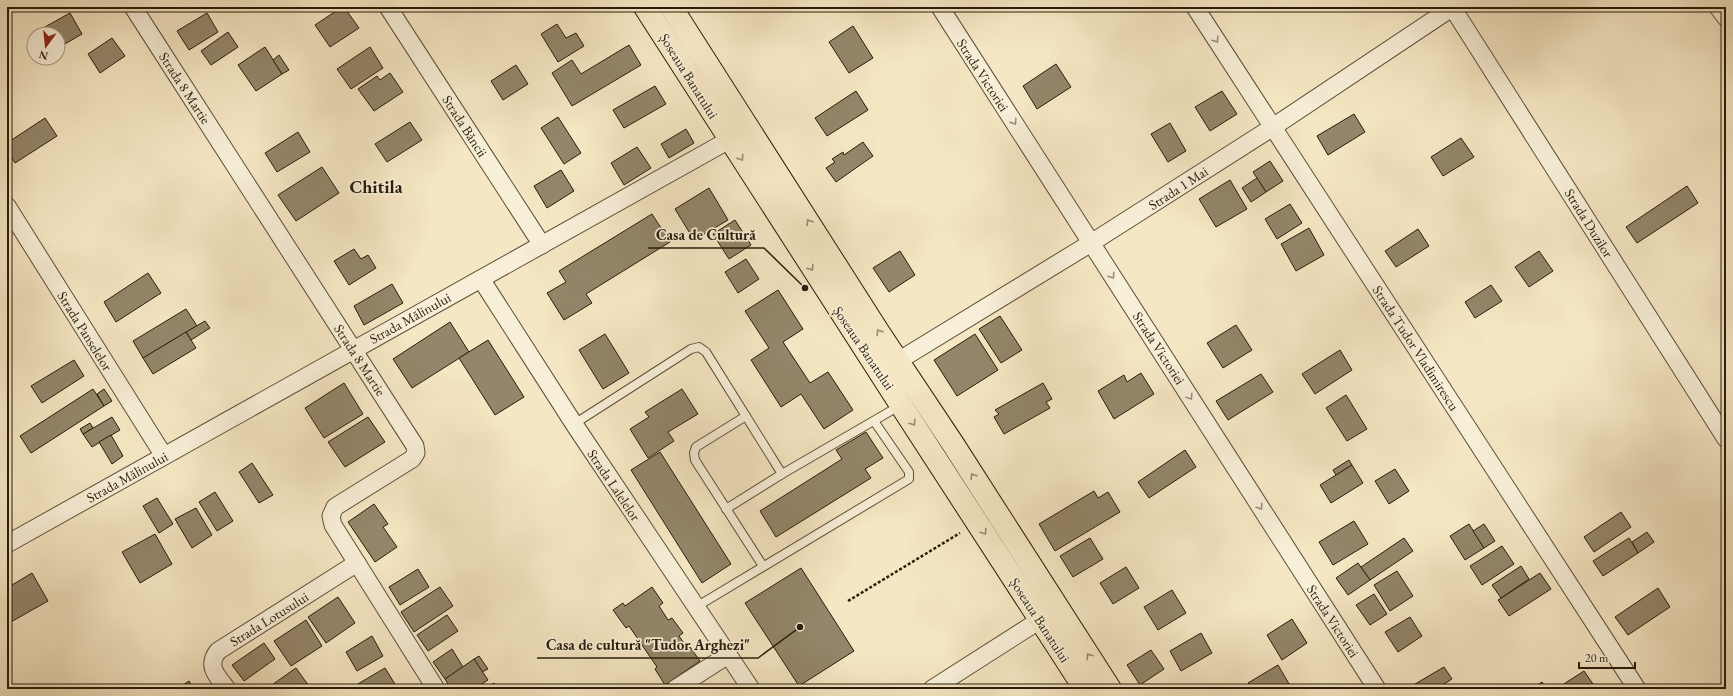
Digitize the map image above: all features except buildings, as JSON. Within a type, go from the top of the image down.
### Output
[{"type":"main road","name":"Șoseaua Banatului","points":[[645,7],[1085,689]]},
{"type":"main road","name":"Șoseaua Banatului","points":[[671,7],[1110,689]]},
{"type":"street","name":"Strada 8 Martie","points":[[132,7],[415,446],[416,453],[412,459],[335,507],[332,511],[331,520],[356,564],[436,689]]},
{"type":"street","name":"Strada Băncii","points":[[388,7],[542,245]]},
{"type":"street","name":"Strada Victoriei","points":[[940,7],[1377,689]]},
{"type":"street","name":"Strada Tudor Vladimirescu","points":[[1195,7],[1637,689]]},
{"type":"street","name":"Strada 1 Mai","points":[[898,361],[1091,243],[1273,127],[1452,7]]},
{"type":"street","name":"Strada Duzilor","points":[[1452,7],[1726,439]]},
{"type":"street","points":[[1718,7],[1726,18]]},
{"type":"street","name":"Strada Mălinului","points":[[7,544],[730,140]]},
{"type":"street","name":"Strada Panselelor","points":[[7,206],[164,456]]},
{"type":"street","name":"Strada Lalelelor","points":[[481,279],[574,424],[751,689]]},
{"type":"street","name":"Strada Lotusului","points":[[227,689],[213,668],[212,662],[218,651],[356,564]]},
{"type":"street","points":[[932,689],[1040,620]]},
{"type":"street","points":[[674,689],[728,655]]},
{"type":"lane","points":[[574,424],[691,349],[699,347],[706,352],[782,474]]},
{"type":"lane","points":[[726,509],[782,474],[902,405]]},
{"type":"lane","points":[[746,416],[696,447],[694,453],[695,460],[763,566]]},
{"type":"lane","points":[[696,607],[909,479],[909,472],[874,421]]},
{"type":"path","points":[[848,600],[978,522]]},
{"type":"place","name":"Casa de Cultură","points":[[805,288]]},
{"type":"place","name":"Casa de cultură \"Tudor Arghezi\"","points":[[800,627]]},
{"type":"district","name":"Chitila","points":[[376,186]]}]
